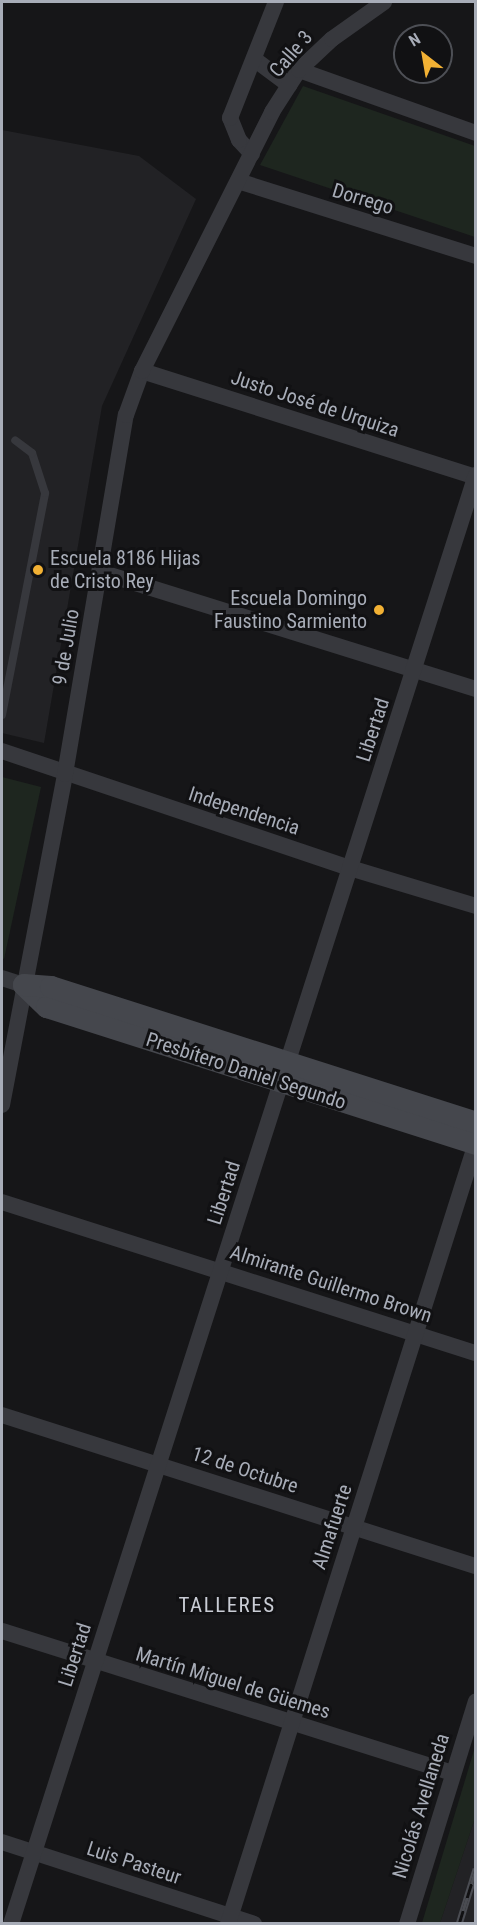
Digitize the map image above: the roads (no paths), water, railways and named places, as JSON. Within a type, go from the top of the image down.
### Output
[{"type":"main road","name":"Presbítero Daniel Segundo","points":[[24,985],[51,987],[475,1144]]},
{"type":"main road","name":"Presbítero Daniel Segundo","points":[[286,1073],[476,1123]]},
{"type":"street","points":[[252,154],[239,140],[230,118],[276,2]]},
{"type":"street","name":"Calle 3","points":[[238,182],[299,70],[332,39],[384,2]]},
{"type":"street","points":[[254,59],[289,85]]},
{"type":"street","points":[[299,70],[476,133]]},
{"type":"street","name":"Dorrego","points":[[238,182],[476,256]]},
{"type":"street","name":"9 de Julio","points":[[2,1105],[65,774],[126,415],[142,371],[238,182]]},
{"type":"street","name":"Justo José de Urquiza","points":[[142,371],[475,476]]},
{"type":"street","name":"Libertad","points":[[11,1923],[286,1073],[475,476]]},
{"type":"street","points":[[100,572],[476,689]]},
{"type":"street","name":"Independencia","points":[[2,751],[351,868],[476,906]]},
{"type":"street","name":"Presbítero Daniel Segundo","points":[[2,978],[24,985]]},
{"type":"street","name":"Almafuerte","points":[[230,1920],[475,1144]]},
{"type":"street","name":"Almirante Guillermo Brown","points":[[2,1202],[476,1353]]},
{"type":"street","name":"12 de Octubre","points":[[2,1415],[476,1566]]},
{"type":"street","name":"Martín Miguel de Güemes","points":[[2,1631],[453,1773]]},
{"type":"street","name":"Nicolás Avellaneda","points":[[406,1923],[476,1701]]},
{"type":"street","name":"Luis Pasteur","points":[[2,1842],[230,1920],[254,1923]]},
{"type":"lane","points":[[2,715],[45,493],[32,453],[15,440]]},
{"type":"railway","points":[[459,1924],[476,1869]]},
{"type":"place","name":"Escuela 8186 Hijas de Cristo Rey","points":[[38,570]]},
{"type":"place","name":"Escuela Domingo Faustino Sarmiento","points":[[379,610]]},
{"type":"district","name":"TALLERES","points":[[227,1605]]}]
